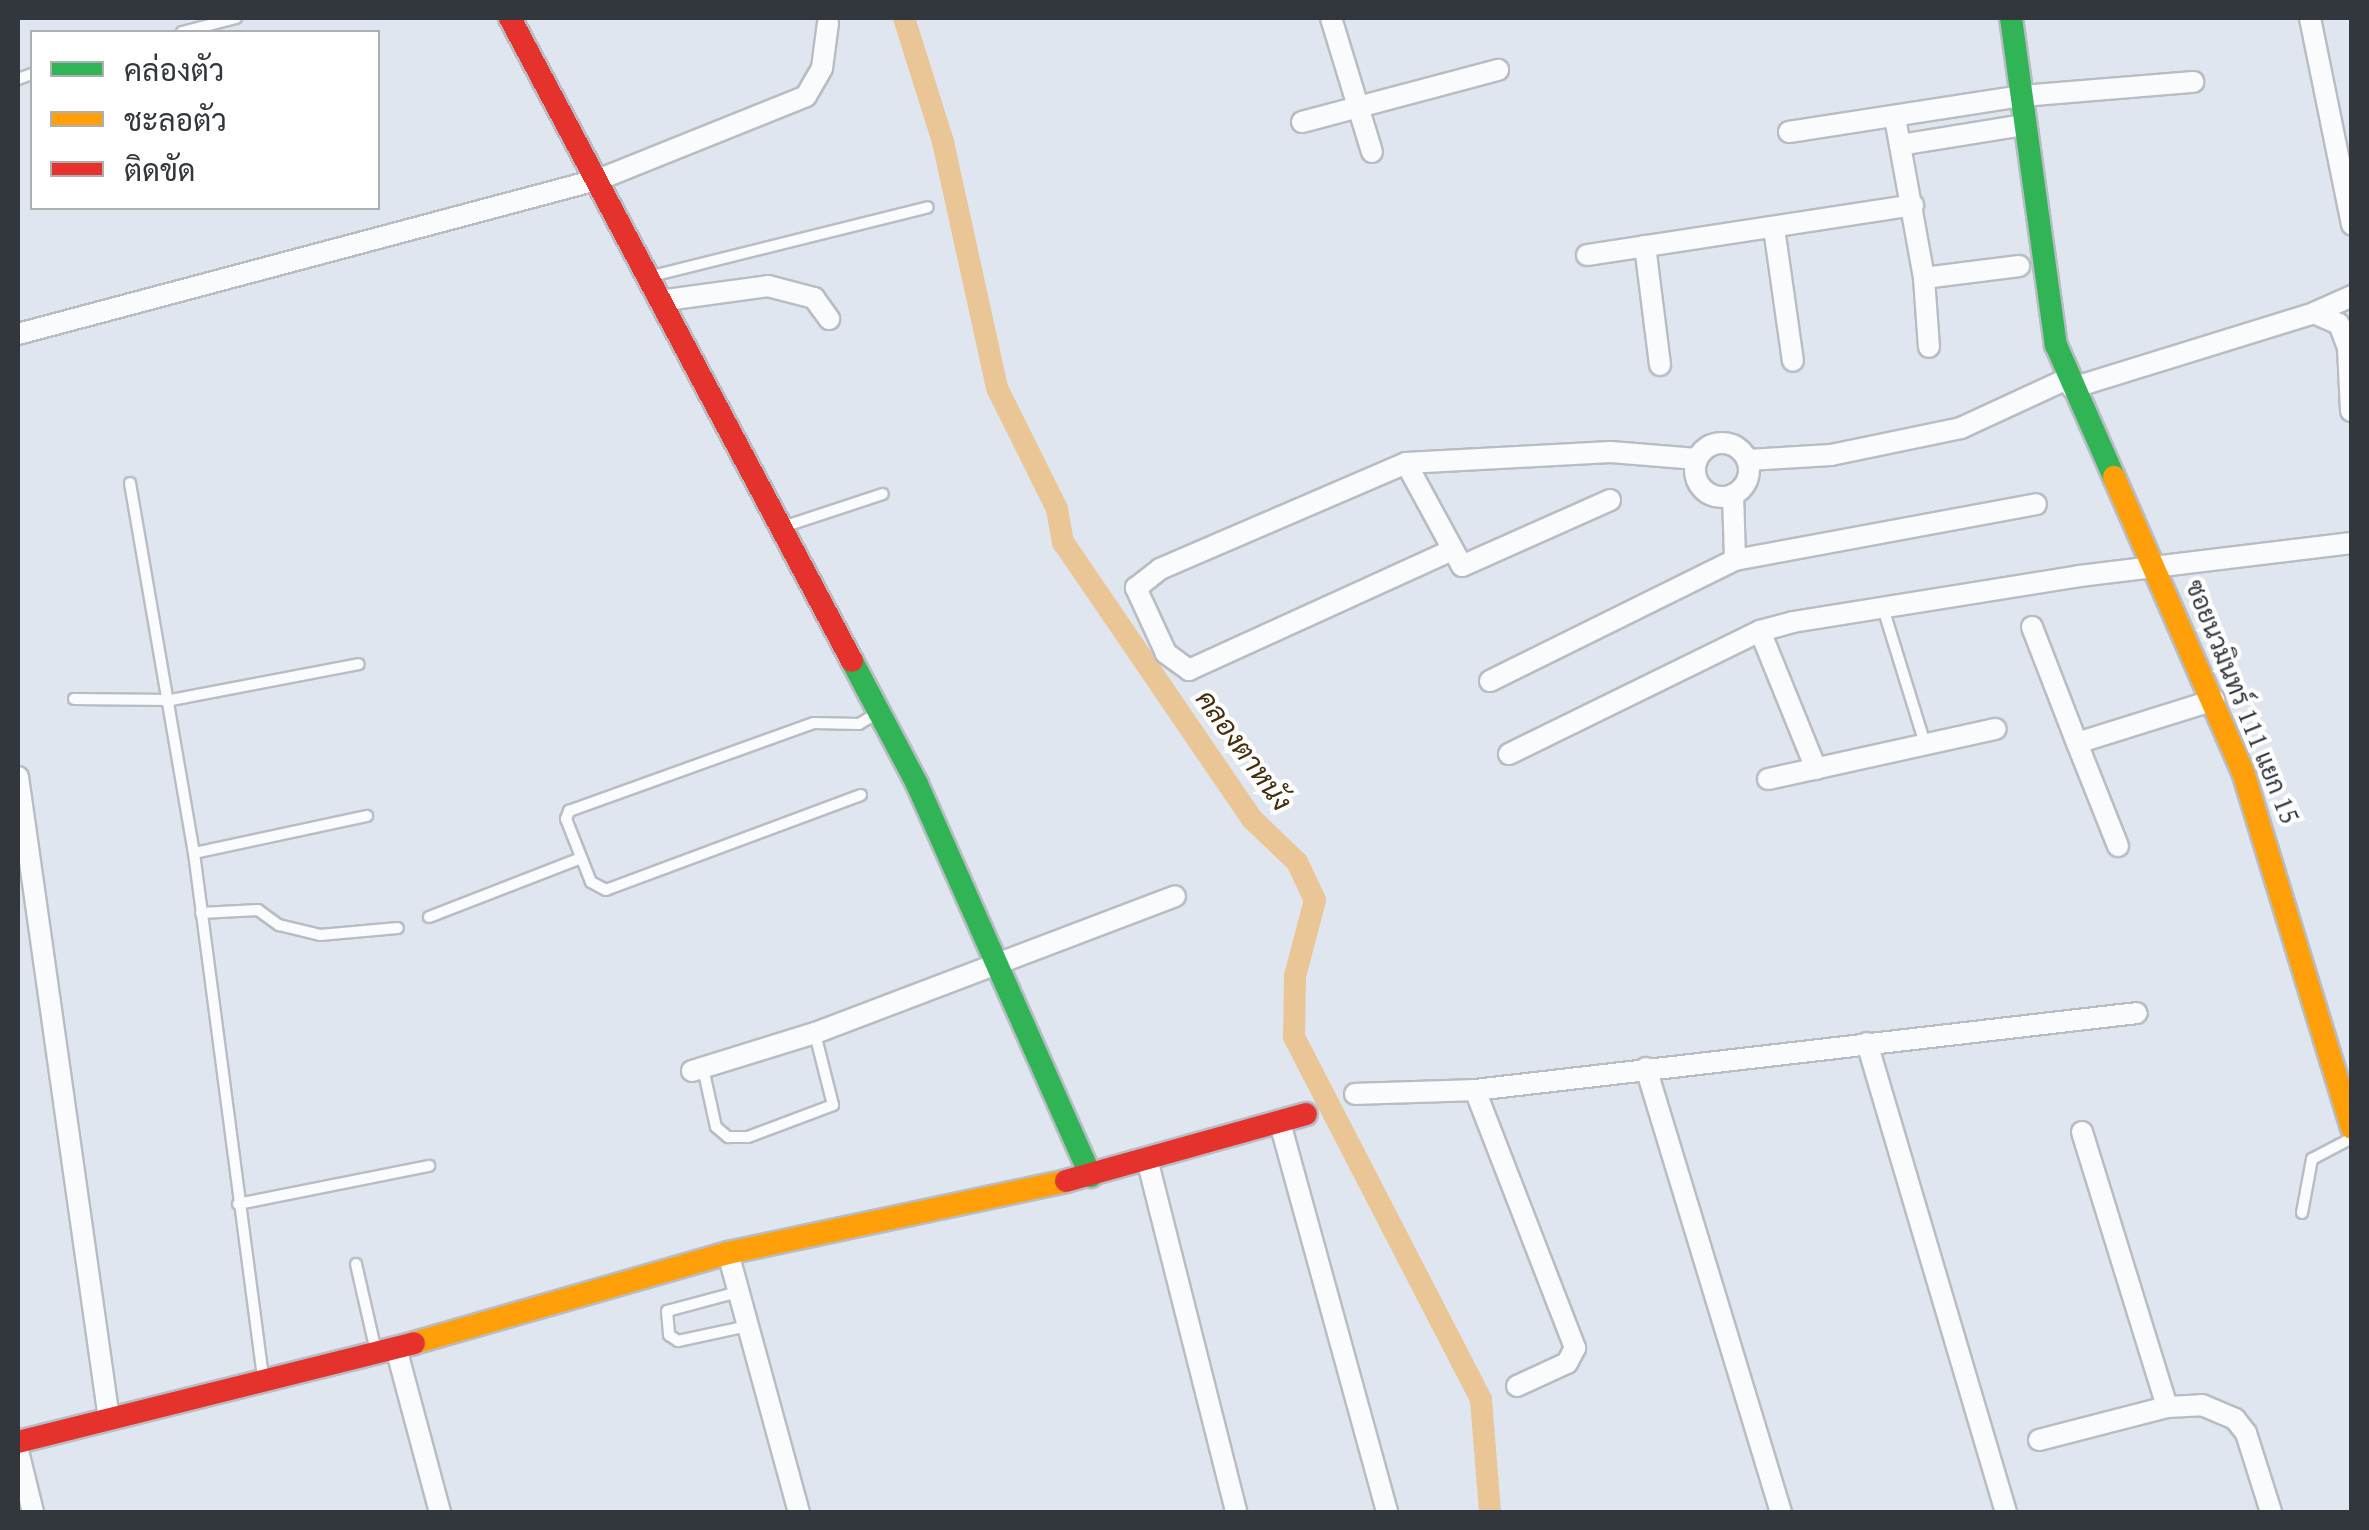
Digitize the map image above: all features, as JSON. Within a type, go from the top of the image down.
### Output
[{"type":"street","points":[[510,18],[600,179],[646,278],[878,712],[1001,965],[1092,1176]]},
{"type":"street","points":[[1331,18],[1372,152]]},
{"type":"street","name":"ซอยนวมินทร์ 111 แยก 15","points":[[2011,18],[2049,308],[2070,383],[2158,566],[2268,840],[2352,1128]]},
{"type":"street","points":[[2310,18],[2352,225]]},
{"type":"street","points":[[18,334],[600,179],[806,96],[822,68],[828,23]]},
{"type":"street","points":[[1302,122],[1498,70]]},
{"type":"street","points":[[1789,132],[2022,96],[2192,82]]},
{"type":"street","points":[[1894,118],[1924,278],[1930,348]]},
{"type":"street","points":[[1900,145],[2024,125]]},
{"type":"street","points":[[1587,254],[1912,205]]},
{"type":"street","points":[[1774,228],[1792,361]]},
{"type":"street","points":[[1646,246],[1660,365]]},
{"type":"street","points":[[1924,278],[2019,266]]},
{"type":"street","points":[[659,301],[768,286],[814,298],[829,319]]},
{"type":"street","points":[[1450,551],[1189,670],[1166,654],[1136,588],[1160,569],[1406,463],[1611,452],[1697,459],[1723,442],[1748,460],[1831,455],[1961,428],[2070,383],[2314,313],[2352,296]]},
{"type":"street","points":[[2314,313],[2339,324],[2348,347],[2351,411]]},
{"type":"street","points":[[1697,459],[1703,488],[1733,495]]},
{"type":"street","points":[[1735,560],[1733,495],[1748,480],[1748,460]]},
{"type":"street","points":[[1406,463],[1450,551],[1462,566],[1477,564],[1610,500]]},
{"type":"street","points":[[1490,682],[1735,560],[2036,504]]},
{"type":"street","points":[[1509,754],[1760,630],[2158,566],[2352,543]]},
{"type":"street","points":[[2032,627],[2118,846]]},
{"type":"street","points":[[1760,630],[1816,769]]},
{"type":"street","points":[[2077,743],[2214,700]]},
{"type":"street","points":[[1768,779],[1996,728]]},
{"type":"street","points":[[18,777],[109,1419]]},
{"type":"street","points":[[698,1069],[815,1033],[1175,896]]},
{"type":"street","points":[[1355,1094],[1476,1090],[2137,1013]]},
{"type":"street","points":[[1867,1043],[2006,1512]]},
{"type":"street","points":[[1646,1068],[1781,1512]]},
{"type":"street","points":[[1476,1090],[1576,1348],[1567,1363],[1516,1386]]},
{"type":"street","points":[[18,1442],[386,1350],[728,1253],[1148,1164],[1306,1114]]},
{"type":"street","points":[[1280,1123],[1386,1512]]},
{"type":"street","points":[[2082,1132],[2167,1406]]},
{"type":"street","points":[[1148,1164],[1236,1512]]},
{"type":"street","points":[[728,1253],[799,1512]]},
{"type":"street","points":[[386,1350],[440,1512]]},
{"type":"street","points":[[2038,1440],[2167,1406],[2202,1405],[2235,1419],[2246,1433],[2271,1512]]},
{"type":"street","points":[[18,1451],[33,1512]]},
{"type":"lane","points":[[190,30],[236,18]]},
{"type":"lane","points":[[646,278],[928,208]]},
{"type":"lane","points":[[130,484],[194,853],[263,1381]]},
{"type":"lane","points":[[782,528],[883,494]]},
{"type":"lane","points":[[1883,608],[1925,744]]},
{"type":"lane","points":[[74,699],[170,700],[360,664]]},
{"type":"lane","points":[[861,794],[606,890],[591,882],[580,858],[569,811],[814,723],[859,724],[878,712]]},
{"type":"lane","points":[[194,853],[367,816]]},
{"type":"lane","points":[[429,918],[580,858]]},
{"type":"lane","points":[[201,913],[258,910],[278,925],[320,935],[398,928]]},
{"type":"lane","points":[[698,1069],[716,1127],[728,1136],[825,1113],[835,1096],[815,1033]]},
{"type":"lane","points":[[2302,1213],[2312,1160],[2352,1138]]},
{"type":"lane","points":[[238,1204],[429,1166]]},
{"type":"lane","points":[[356,1264],[386,1350]]},
{"type":"lane","points":[[739,1292],[668,1311],[666,1325],[678,1341],[748,1326]]},
{"type":"waterway","name":"คลองตาหนัง","points":[[904,18],[943,142],[997,388],[1057,509],[1063,542],[1252,819],[1297,862],[1315,900],[1295,976],[1294,1037],[1481,1400],[1490,1512]]},
{"type":"traffic: fast","points":[[2011,18],[2056,345],[2114,477]]},
{"type":"traffic: fast","points":[[852,661],[917,784],[1091,1176]]},
{"type":"traffic: slow","points":[[2114,477],[2244,775],[2352,1128]]},
{"type":"traffic: slow","points":[[414,1343],[728,1253],[1066,1181]]},
{"type":"traffic: jam","points":[[510,18],[852,661]]},
{"type":"traffic: jam","points":[[1066,1181],[1306,1114]]},
{"type":"traffic: jam","points":[[18,1442],[414,1343]]}]
